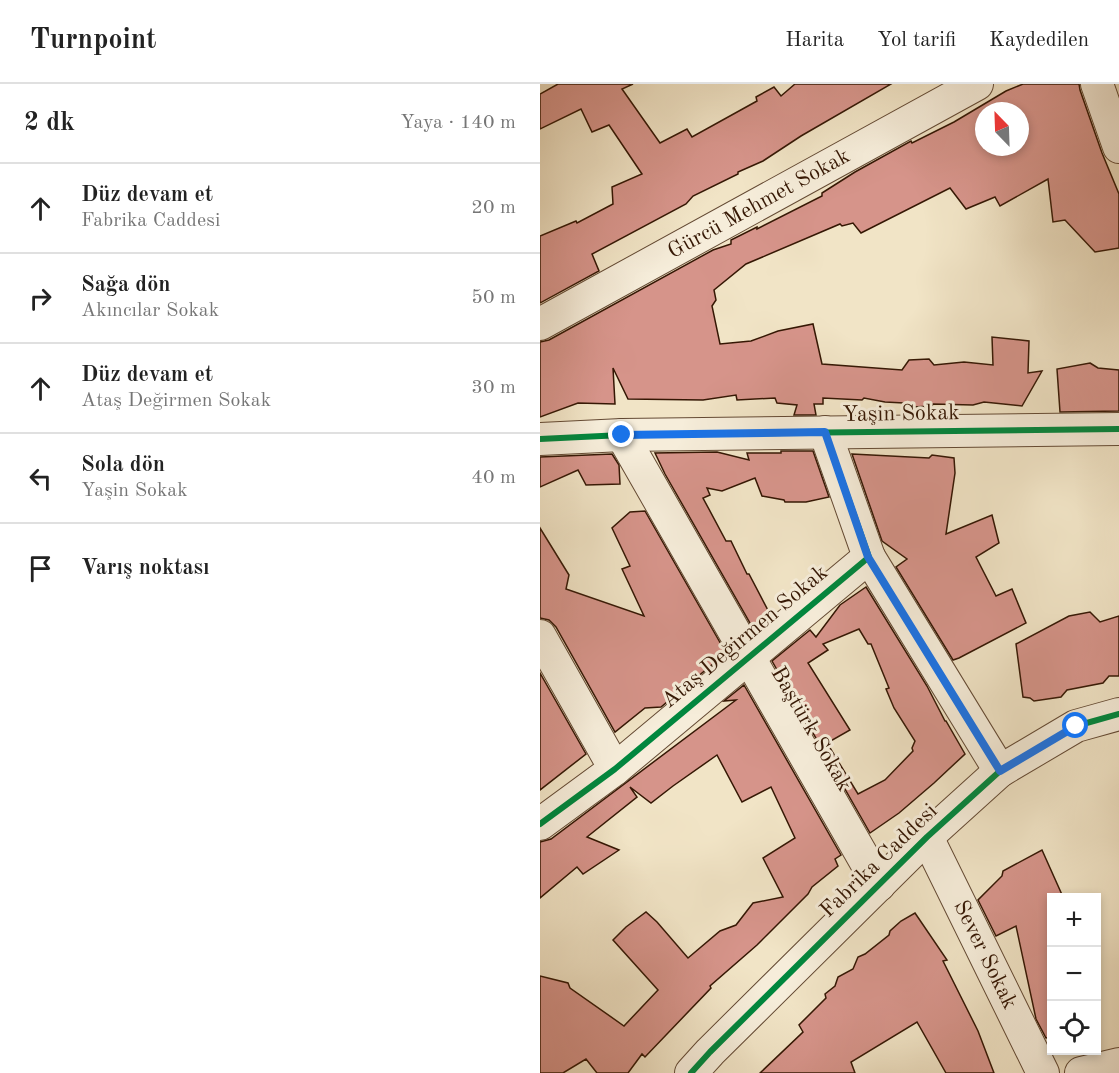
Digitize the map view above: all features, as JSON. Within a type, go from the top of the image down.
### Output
[{"type":"street","name":"Gürcü Mehmet Sokak","points":[[540,324],[977,84]]},
{"type":"street","points":[[1097,84],[1119,147]]},
{"type":"street","name":"Yaşin Sokak","points":[[540,439],[622,435],[1119,429]]},
{"type":"street","points":[[825,432],[868,557],[1000,771]]},
{"type":"street","name":"Baştürk Sokak","points":[[622,435],[879,885]]},
{"type":"street","name":"Ataş Değirmen Sokak","points":[[540,824],[615,769],[868,557]]},
{"type":"street","points":[[540,636],[615,769]]},
{"type":"street","name":"Fabrika Caddesi","points":[[706,1066],[879,885],[927,837],[1000,771],[1076,726],[1119,714]]},
{"type":"street","name":"Sever Sokak","points":[[927,837],[1043,1073]]},
{"type":"street","points":[[1081,1073],[1119,1064]]},
{"type":"building","points":[[558,84],[633,84],[622,89],[660,143],[687,129],[692,137],[757,101],[756,97],[774,87],[781,96],[795,84],[891,84],[801,136],[763,161],[693,196],[686,204],[592,254],[599,271],[540,303],[540,236],[576,221],[577,223],[613,204],[612,187],[642,174],[609,125],[592,132],[581,109],[540,129],[540,94]]},
{"type":"building","points":[[1023,84],[1079,84],[1102,153],[1119,194],[1119,248],[1095,252],[1065,220],[1053,222],[1048,179],[1000,206],[995,197],[966,209],[950,188],[861,233],[853,223],[842,226],[840,224],[746,264],[714,290],[716,300],[712,306],[720,344],[751,341],[778,331],[813,324],[822,364],[902,370],[909,360],[929,359],[934,365],[964,362],[993,365],[992,337],[1029,341],[1028,373],[1042,371],[1022,406],[984,402],[973,405],[933,404],[932,406],[913,407],[904,403],[864,398],[862,400],[823,398],[823,404],[814,404],[816,415],[794,415],[797,405],[777,403],[775,398],[737,400],[736,395],[703,400],[628,399],[613,368],[615,404],[578,403],[540,417],[540,342],[549,340],[713,250],[731,244],[731,240],[822,196],[822,193],[855,172],[911,141],[912,143],[975,109],[975,156],[1029,156],[1029,102],[988,102]]},
{"type":"building","points":[[1090,363],[1098,368],[1119,370],[1119,411],[1060,412],[1057,369]]},
{"type":"building","points":[[781,451],[813,451],[829,497],[806,502],[785,502],[762,496],[755,478],[722,491],[707,488],[710,495],[703,498],[726,541],[731,541],[771,616],[754,630],[655,453],[717,452],[749,460],[747,453],[781,453]]},
{"type":"building","points":[[612,454],[619,465],[620,484],[586,485],[578,470],[540,487],[540,457]]},
{"type":"building","points":[[852,454],[929,458],[932,455],[954,458],[955,473],[946,534],[992,515],[999,543],[976,557],[996,596],[1012,589],[1026,623],[953,660],[896,567],[907,559],[882,541]]},
{"type":"building","points":[[645,511],[726,653],[661,707],[645,708],[615,732],[556,627],[549,620],[540,618],[540,528],[569,575],[566,589],[644,616],[622,569],[630,566],[612,528],[630,512]]},
{"type":"building","points":[[866,587],[927,686],[965,754],[899,813],[870,833],[772,661],[810,630],[816,637],[840,605]],"holes":[[[859,629],[868,644],[871,644],[889,688],[886,689],[894,708],[915,741],[913,751],[885,780],[858,794],[827,743],[850,730],[808,663],[828,650],[823,644]]]},
{"type":"building","points":[[1090,612],[1100,622],[1119,616],[1119,676],[1109,676],[1103,683],[1067,690],[1061,697],[1034,701],[1023,697],[1016,644],[1069,616]]},
{"type":"building","points":[[540,673],[586,754],[540,790]]},
{"type":"building","points":[[744,685],[841,855],[835,859],[838,866],[812,887],[808,894],[757,945],[710,986],[711,988],[645,1057],[642,1054],[628,1073],[597,1073],[586,1059],[563,1073],[540,1073],[540,976],[568,983],[570,988],[624,1026],[658,990],[613,940],[626,927],[646,912],[688,958],[720,931],[736,925],[753,903],[783,897],[763,858],[795,838],[771,787],[742,802],[717,755],[651,803],[630,787],[637,797],[587,837],[619,850],[583,874],[577,867],[540,898],[540,842],[551,839],[736,700],[724,701]]},
{"type":"building","points":[[1042,850],[1061,893],[1047,893],[1047,1038],[1036,1019],[1016,926],[996,936],[978,900],[1002,876],[1003,871]]},
{"type":"building","points":[[915,913],[947,960],[943,961],[978,1031],[994,1073],[946,1073],[917,1022],[851,1062],[855,1073],[760,1073],[803,1032],[799,1025],[826,998],[825,994],[835,986],[838,977],[853,969],[858,957],[889,935],[890,931],[901,921]]},
{"type":"cycle path","points":[[540,439],[622,435],[1119,429]]},
{"type":"cycle path","points":[[540,824],[615,769],[869,557],[825,432]]},
{"type":"cycle path","points":[[691,1073],[927,837],[1000,771],[1076,726],[1119,714]]},
{"type":"route","points":[[622,435],[825,432],[868,557],[1000,771],[1076,726]]}]
